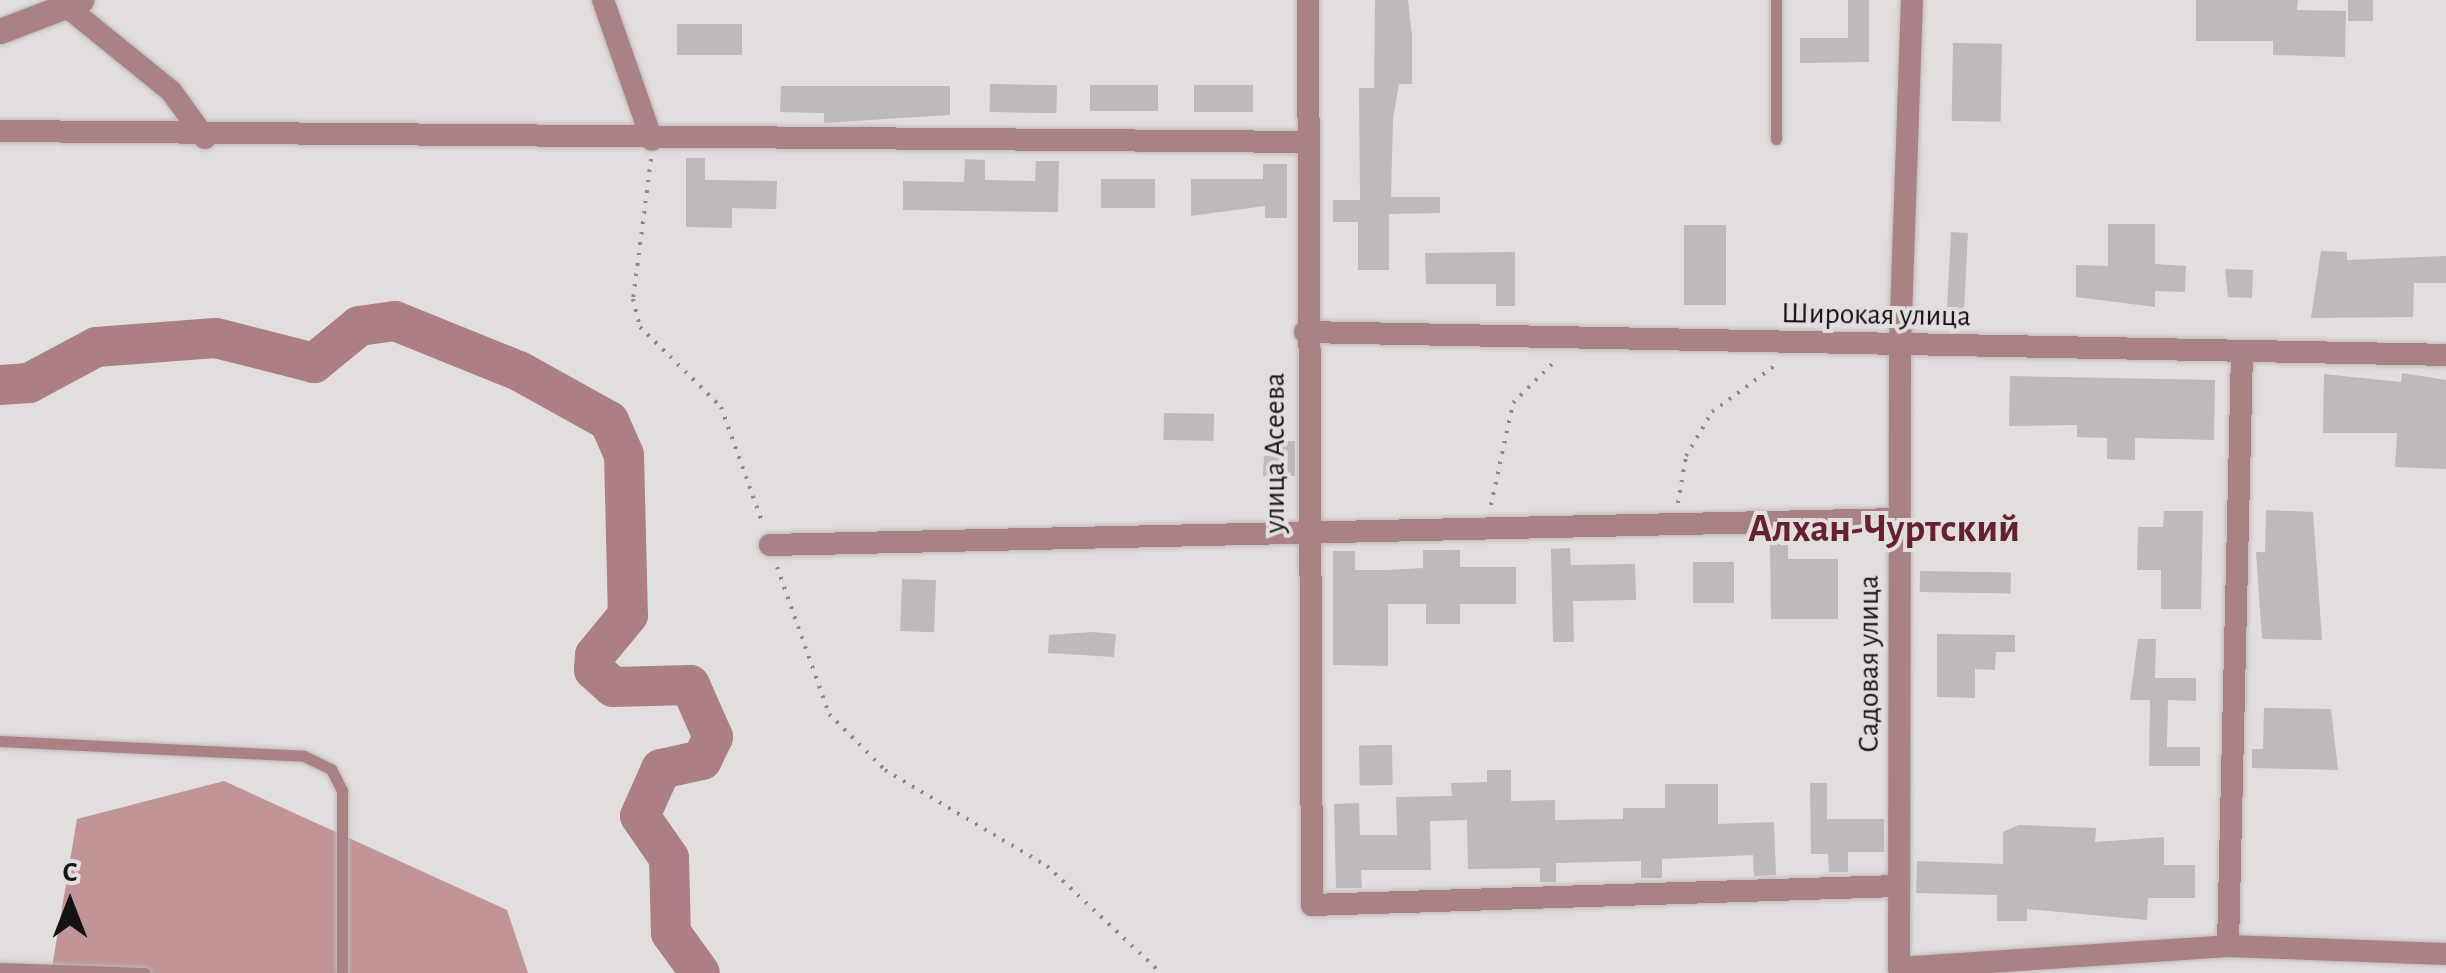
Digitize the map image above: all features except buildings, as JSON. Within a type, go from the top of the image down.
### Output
[{"type":"street","points":[[604,0],[652,140]]},
{"type":"street","name":"улица Асеева","points":[[1308,0],[1305,332],[1312,905],[1898,886]]},
{"type":"street","name":"Садовая улица","points":[[1912,0],[1900,346],[1899,968],[2228,946]]},
{"type":"street","points":[[0,32],[74,3],[171,91],[204,138]]},
{"type":"street","points":[[0,131],[204,138],[1306,142]]},
{"type":"street","name":"Широкая улица","points":[[1305,332],[2446,354]]},
{"type":"street","points":[[2242,353],[2228,946],[2446,954]]},
{"type":"street","points":[[770,544],[1306,526],[1899,519]]},
{"type":"lane","points":[[1776,0],[1776,139]]},
{"type":"lane","points":[[0,740],[304,756],[332,769],[342,791],[342,973]]},
{"type":"lane","points":[[0,968],[145,973]]},
{"type":"path","points":[[652,140],[634,299],[640,326],[721,406],[829,714],[885,770],[1048,866],[1161,973]]},
{"type":"path","points":[[1488,524],[1513,402],[1586,339]]},
{"type":"path","points":[[1675,522],[1686,456],[1712,412],[1741,383],[1814,344]]},
{"type":"shaded area","points":[[224,781],[507,910],[528,973],[51,973],[77,819]]},
{"type":"waterway","points":[[0,385],[29,383],[96,347],[216,338],[314,363],[359,326],[395,321],[519,371],[609,421],[624,455],[628,615],[595,655],[594,670],[613,687],[690,685],[713,737],[702,760],[661,769],[640,816],[669,858],[671,933],[700,973]]},
{"type":"district","name":"Алхан-Чуртский","points":[[1884,529]]}]
